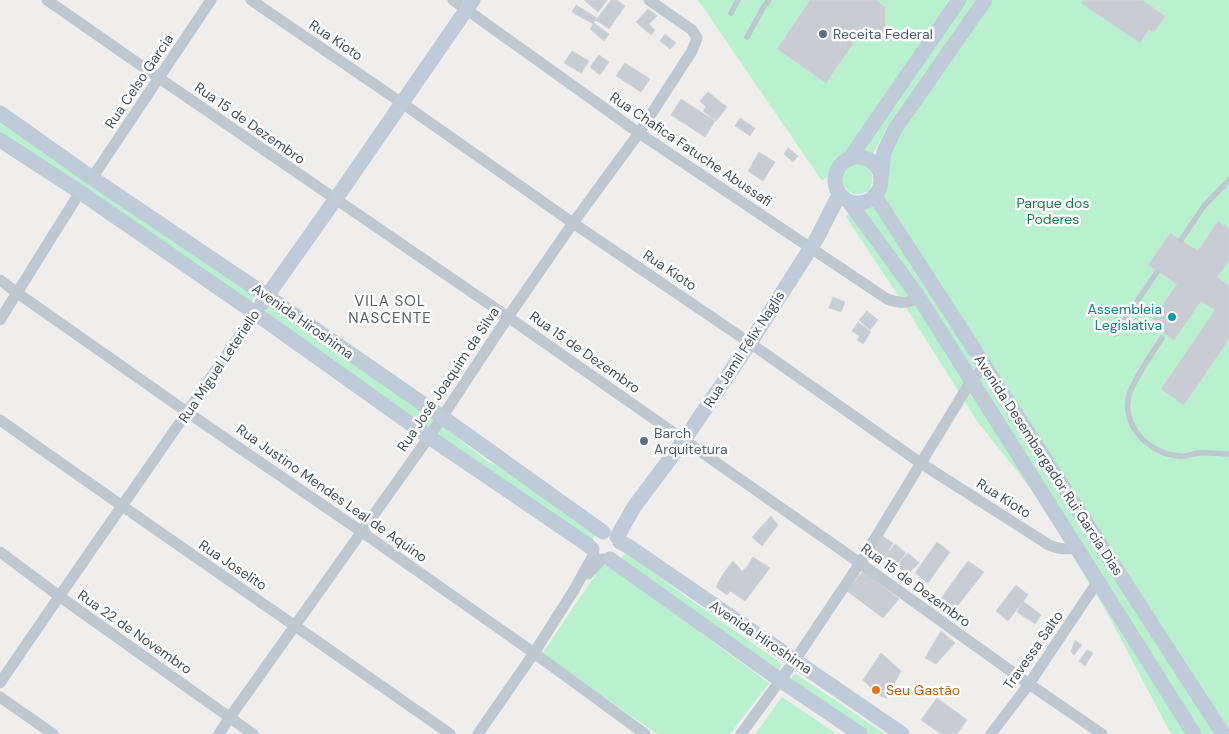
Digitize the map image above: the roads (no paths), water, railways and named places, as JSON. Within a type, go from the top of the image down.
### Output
[{"type":"main road","points":[[959,0],[850,158],[842,163],[837,170],[834,178],[835,187],[846,200],[859,204],[868,202],[875,196],[880,187],[884,152],[895,129],[985,0]]},
{"type":"main road","name":"Rua Miguel Leteriello","points":[[255,313],[470,5]]},
{"type":"main road","name":"Avenida Hiroshima","points":[[0,113],[902,734]]},
{"type":"main road","name":"Avenida Hiroshima","points":[[0,140],[80,192],[255,313],[429,437],[860,734]]},
{"type":"main road","points":[[850,158],[866,158],[878,169],[881,177]]},
{"type":"main road","name":"Avenida Desembargador Rui Garcia Dias","points":[[875,196],[1223,734]]},
{"type":"main road","name":"Rua Jamil Félix Naglis","points":[[612,535],[684,440],[750,343],[813,243],[846,200]]},
{"type":"main road","name":"Avenida Desembargador Rui Garcia Dias","points":[[846,200],[920,299],[1194,734]]},
{"type":"main road","points":[[612,535],[619,550],[614,557],[599,555],[592,544],[595,536],[612,535]]},
{"type":"street","name":"Rua 15 de Dezembro","points":[[47,0],[335,200],[508,317],[860,563],[1028,684],[1102,734]]},
{"type":"street","name":"Rua Celso Garcia","points":[[92,178],[211,0]]},
{"type":"street","name":"Rua Kioto","points":[[251,0],[750,343],[922,464],[1049,545],[1065,550],[1078,548]]},
{"type":"street","name":"Rua Chafica Fatuche Abussafi","points":[[453,0],[470,5],[639,133],[813,243],[887,299],[898,303],[907,303],[920,299]]},
{"type":"street","name":"Rua José Joaquim da Silva","points":[[219,734],[429,437],[508,317],[573,223],[639,133],[692,51],[696,38],[692,30],[649,0]]},
{"type":"street","points":[[0,320],[80,192]]},
{"type":"street","name":"Rua Justino Mendes Leal de Aquino","points":[[0,280],[534,653],[645,734]]},
{"type":"street","name":"Rua Miguel Leteriello","points":[[0,683],[255,313]]},
{"type":"street","points":[[741,734],[795,660],[860,563],[971,381],[985,366]]},
{"type":"street","name":"Rua Joselito","points":[[0,420],[122,507],[296,625],[450,734]]},
{"type":"street","name":"Rua 22 de Novembro","points":[[0,552],[253,734]]},
{"type":"street","points":[[478,734],[599,555]]},
{"type":"street","name":"Travessa Salto","points":[[991,734],[1098,582]]},
{"type":"street","points":[[0,697],[53,734]]},
{"type":"lane","points":[[731,13],[738,0]]},
{"type":"lane","points":[[747,37],[769,0]]},
{"type":"lane","points":[[1181,240],[1204,206],[1229,180]]},
{"type":"lane","points":[[1115,334],[1157,272]]},
{"type":"lane","points":[[1162,338],[1144,365],[1130,392],[1127,406],[1138,436],[1148,445],[1164,453],[1180,456],[1198,453],[1229,454]]},
{"type":"place","name":"Receita Federal","points":[[823,34]]},
{"type":"place","name":"Assembleia Legislativa","points":[[1172,317]]},
{"type":"place","name":"Barch Arquitetura","points":[[644,441]]},
{"type":"place","name":"Seu Gastão","points":[[876,690]]},
{"type":"district","name":"VILA SOL NASCENTE","points":[[390,310]]},
{"type":"park label","name":"Parque dos Poderes","points":[[1053,212]]}]
